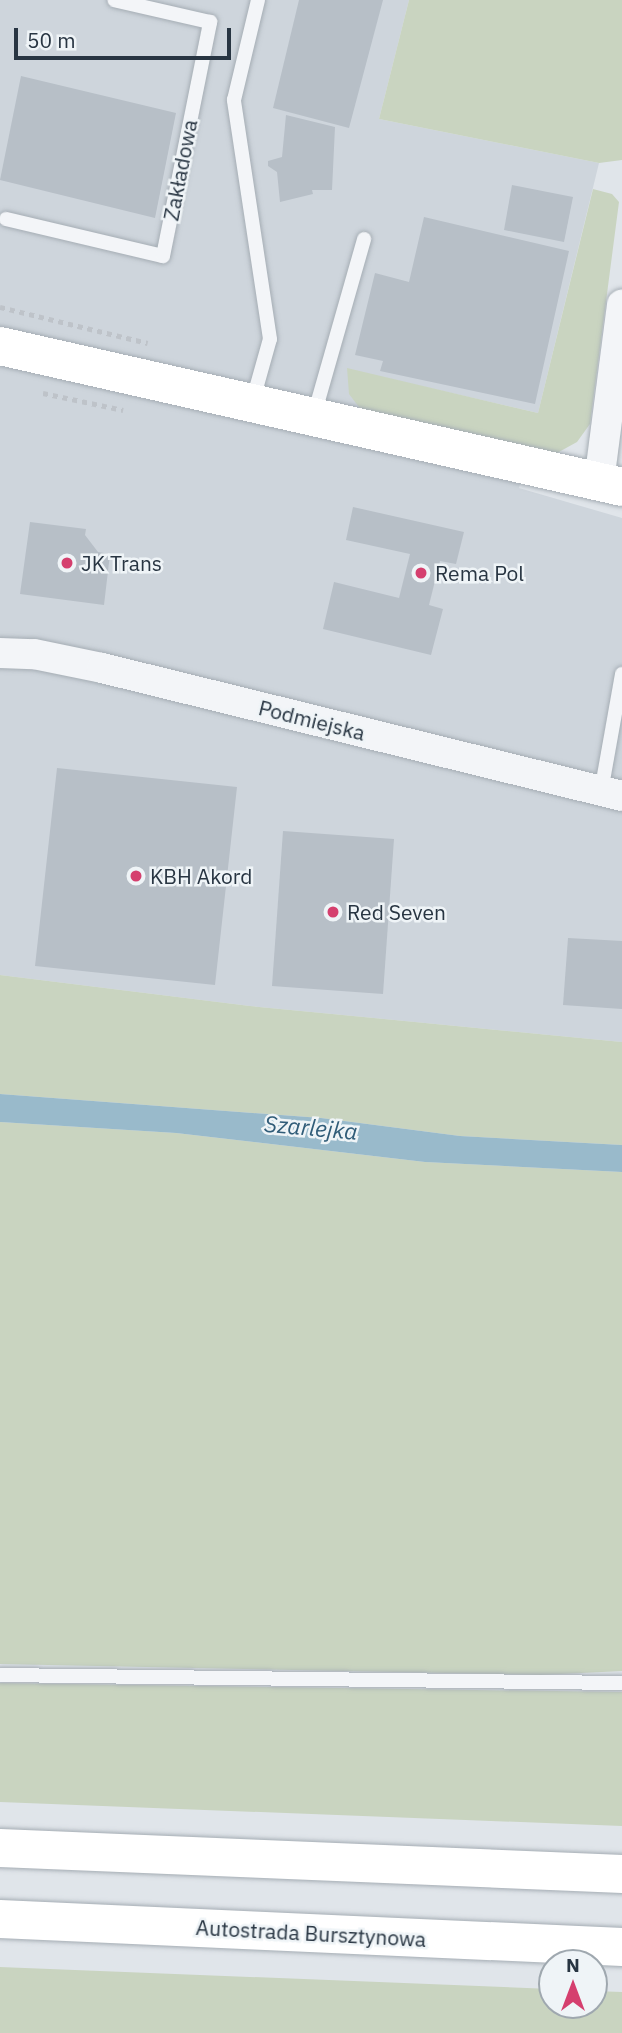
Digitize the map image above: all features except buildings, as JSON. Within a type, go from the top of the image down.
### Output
[{"type":"main road","points":[[0,346],[313,420],[610,485]]},
{"type":"main road","points":[[0,1848],[622,1874]]},
{"type":"main road","points":[[488,1868],[622,1854]]},
{"type":"main road","name":"Autostrada Bursztynowa","points":[[0,1919],[622,1947]]},
{"type":"street","points":[[610,485],[622,304]]},
{"type":"street","name":"Podmiejska","points":[[0,653],[34,654],[102,668],[611,794]]},
{"type":"lane","name":"Zakładowa","points":[[6,219],[163,256],[209,22],[114,0]]},
{"type":"lane","points":[[251,405],[270,339],[234,100],[258,0]]},
{"type":"lane","points":[[313,420],[365,239]]},
{"type":"lane","points":[[611,794],[622,674]]},
{"type":"lane","points":[[0,1675],[622,1683]]},
{"type":"shaded area","points":[[0,0],[409,0],[379,119],[599,163],[538,413],[347,369],[527,453],[519,488],[622,518],[622,1042],[250,1006],[0,975]]},
{"type":"green space","points":[[409,0],[622,0],[622,160],[599,163],[379,119]]},
{"type":"green space","points":[[593,189],[612,194],[619,202],[590,424],[577,442],[557,453],[365,415],[349,394],[347,368],[538,413]]},
{"type":"green space","points":[[0,975],[250,1006],[622,1042],[622,1145],[460,1136],[321,1118],[0,1094]]},
{"type":"green space","points":[[0,1122],[176,1133],[425,1162],[622,1172],[622,1671],[541,1675],[0,1664]]},
{"type":"green space","points":[[0,1683],[622,1692],[622,1826],[0,1802]]},
{"type":"green space","points":[[0,1967],[538,1988],[538,2019],[608,2019],[608,1992],[622,1992],[622,2033],[0,2033]]},
{"type":"water","name":"Szarlejka","points":[[0,1094],[321,1118],[460,1136],[622,1145],[622,1172],[425,1162],[176,1133],[0,1122]]},
{"type":"place","name":"JK Trans","points":[[67,563]]},
{"type":"place","name":"Rema Pol","points":[[421,573]]},
{"type":"place","name":"KBH Akord","points":[[136,876]]},
{"type":"place","name":"Red Seven","points":[[333,912]]}]
